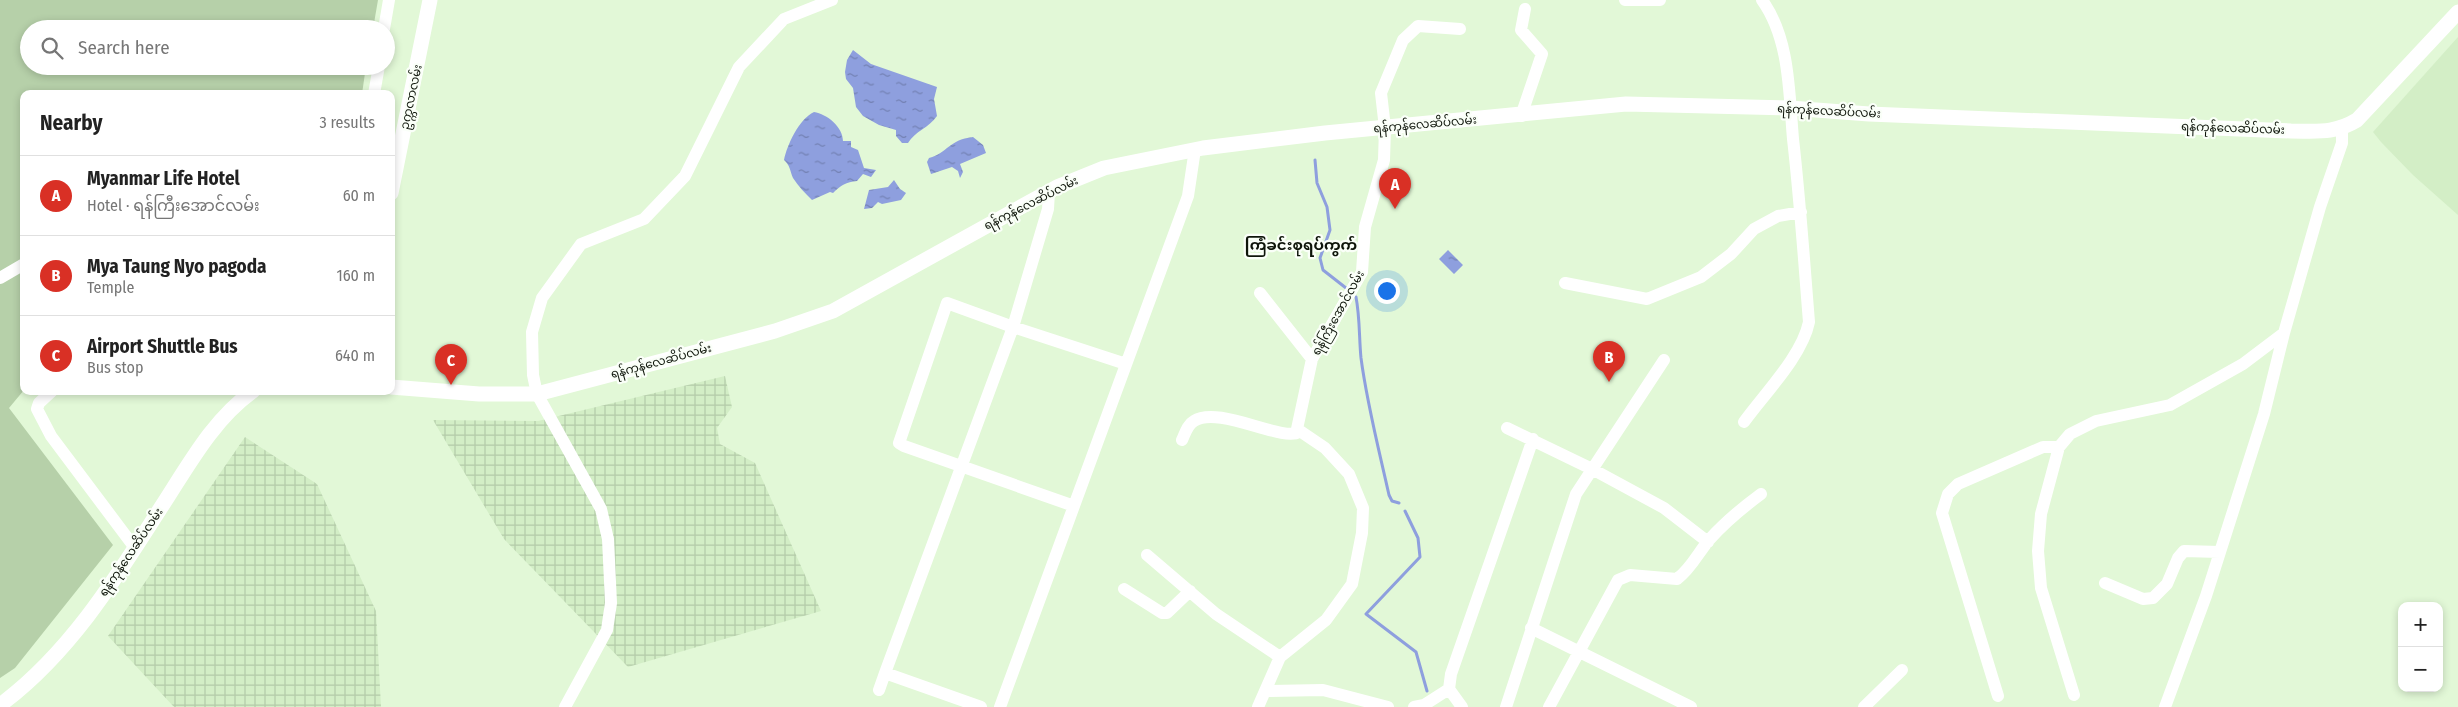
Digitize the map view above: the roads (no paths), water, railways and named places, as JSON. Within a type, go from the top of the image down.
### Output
[{"type":"main road","name":"ဥက္ကလာလမ်း","points":[[395,173],[430,0]]},
{"type":"main road","name":"ရန်ကုန်လေဆိပ်လမ်း","points":[[395,387],[480,394],[537,394],[775,331],[833,311],[1049,192],[1104,168],[1195,149],[1325,133],[1521,116],[1626,104],[1790,108],[1885,115],[2326,132],[2342,129],[2358,120],[2458,12]]},
{"type":"main road","name":"ရန်ကုန်လေဆိပ်လမ်း","points":[[0,705],[24,687],[81,624],[137,545],[215,428],[235,404],[247,395]]},
{"type":"street","points":[[385,20],[388,0]]},
{"type":"street","points":[[566,707],[607,630],[611,603],[608,539],[601,509],[537,394],[533,375],[532,332],[542,298],[581,244],[644,219],[686,176],[739,67],[784,19],[832,0]]},
{"type":"street","points":[[1624,0],[1660,0]]},
{"type":"street","points":[[1744,422],[1806,337],[1808,322],[1801,212],[1784,49],[1768,9],[1762,0]]},
{"type":"street","points":[[1773,0],[1780,28],[1779,34]]},
{"type":"street","points":[[1521,116],[1542,54],[1521,30],[1525,9]]},
{"type":"street","name":"ရန်ကြီးအောင်လမ်း","points":[[1299,432],[1312,359],[1362,272],[1365,228],[1384,160],[1385,128],[1381,93],[1403,40],[1418,26],[1460,29]]},
{"type":"street","points":[[375,90],[377,75]]},
{"type":"street","points":[[2165,707],[2220,552],[2264,414],[2284,333],[2320,207],[2340,149],[2342,129]]},
{"type":"street","points":[[1000,707],[1188,196],[1195,149]]},
{"type":"street","points":[[879,690],[1013,327],[1048,209],[1049,192]]},
{"type":"street","points":[[1565,283],[1647,299],[1701,277],[1732,254],[1754,229],[1778,216],[1801,212]]},
{"type":"street","points":[[0,278],[20,266]]},
{"type":"street","points":[[1260,293],[1312,359]]},
{"type":"street","points":[[1074,506],[899,443],[946,304],[1126,364]]},
{"type":"street","points":[[2074,695],[2041,588],[2038,551],[2041,514],[2059,447],[2070,434],[2096,421],[2170,404],[2243,364],[2284,333]]},
{"type":"street","points":[[1506,707],[1576,494],[1664,360]]},
{"type":"street","points":[[48,395],[39,403],[37,410],[51,436],[137,545]]},
{"type":"street","points":[[1182,440],[1194,420],[1202,418],[1237,421],[1289,434],[1299,432],[1325,448],[1349,474],[1363,508],[1362,533],[1352,584],[1326,620],[1280,657],[1258,707]]},
{"type":"street","points":[[1507,428],[1592,469],[1664,508],[1708,542]]},
{"type":"street","points":[[1462,707],[1449,689],[1451,674],[1533,439]]},
{"type":"street","points":[[1998,696],[1942,513],[1944,503],[1958,484],[2044,447],[2059,447]]},
{"type":"street","points":[[1549,707],[1618,580],[1630,575],[1677,579],[1685,574],[1708,542],[1733,515],[1761,494]]},
{"type":"street","points":[[2105,583],[2143,599],[2153,598],[2167,584],[2178,558],[2184,551],[2220,552]]},
{"type":"street","points":[[1147,555],[1216,614],[1280,657]]},
{"type":"street","points":[[1124,589],[1162,612],[1167,613],[1190,591]]},
{"type":"street","points":[[1531,628],[1691,707]]},
{"type":"street","points":[[1864,707],[1902,670]]},
{"type":"street","points":[[885,673],[981,707]]},
{"type":"street","points":[[1414,707],[1424,704],[1449,689]]},
{"type":"street","points":[[1265,691],[1323,690],[1384,707]]},
{"type":"water","points":[[853,50],[871,64],[937,87],[934,99],[937,116],[930,124],[914,135],[908,143],[902,143],[896,136],[896,130],[879,125],[863,116],[856,107],[853,88],[846,79],[845,72],[847,60]]},
{"type":"water","points":[[814,112],[829,118],[837,126],[843,141],[851,141],[851,147],[858,150],[864,168],[876,170],[871,177],[863,174],[857,181],[847,183],[833,193],[830,192],[812,200],[795,181],[789,166],[784,160],[794,133],[803,120]]},
{"type":"water","points":[[973,137],[983,145],[986,153],[960,164],[963,172],[960,178],[958,171],[952,167],[931,174],[927,162],[929,158],[958,141]]},
{"type":"water","points":[[894,180],[900,189],[906,193],[901,200],[882,204],[878,202],[872,208],[864,209],[869,190],[888,187]]},
{"type":"water","points":[[1448,250],[1463,265],[1454,274],[1439,259]]},
{"type":"waterway","points":[[1315,160],[1317,183],[1327,207],[1330,230],[1320,258],[1323,270],[1346,288]]},
{"type":"waterway","points":[[1356,297],[1361,358],[1370,410],[1389,495],[1392,501],[1399,503]]},
{"type":"waterway","points":[[1405,511],[1418,538],[1420,557],[1366,614],[1416,652],[1427,691]]},
{"type":"place","name":"Myanmar Life Hotel","points":[[1395,209]]},
{"type":"place","name":"Mya Taung Nyo pagoda","points":[[1609,382]]},
{"type":"place","name":"Airport Shuttle Bus","points":[[451,385]]},
{"type":"district","name":"ကြံခင်းစုရပ်ကွက်","points":[[1301,245]]}]
